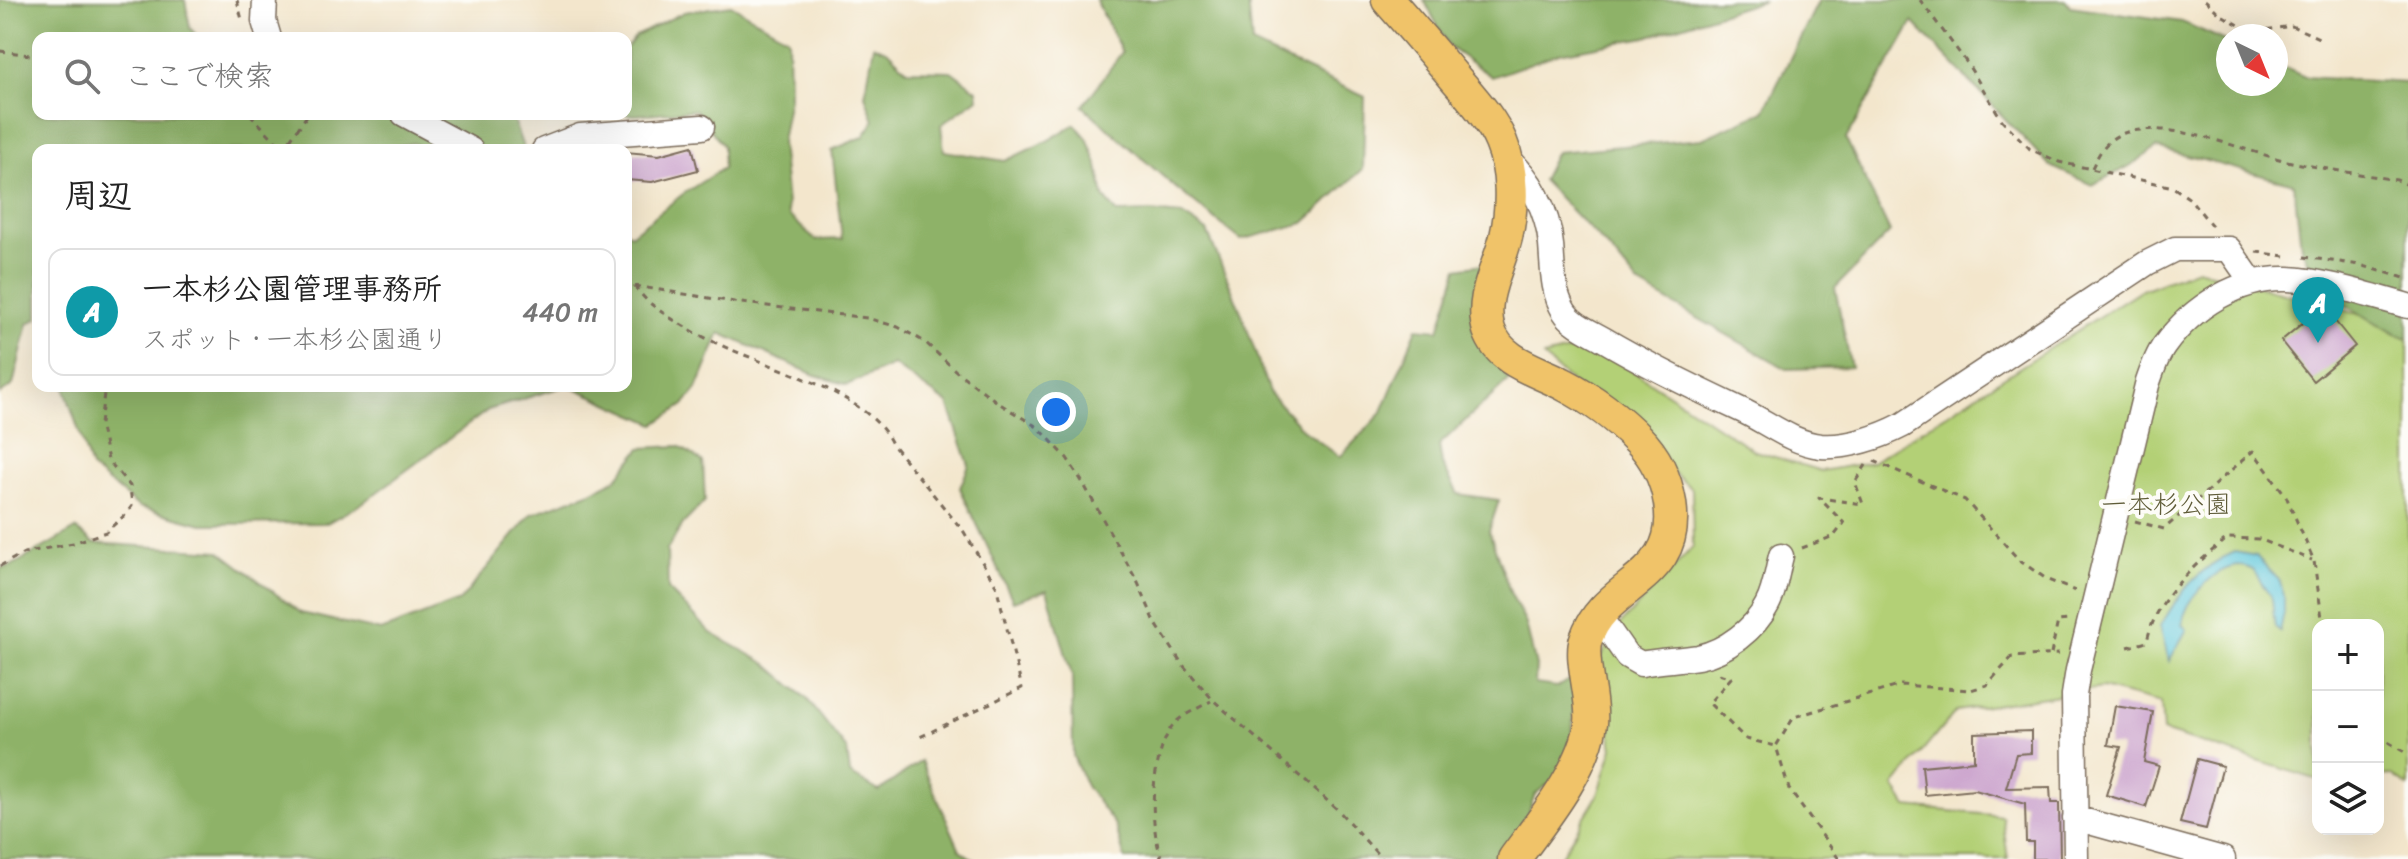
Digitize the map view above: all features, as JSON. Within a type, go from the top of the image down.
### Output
[{"type":"main road","points":[[1388,0],[1479,106],[1498,135],[1505,156],[1511,216],[1487,301],[1487,320],[1492,339],[1501,351],[1575,391],[1627,429],[1655,461],[1669,493],[1672,529],[1665,551],[1599,616],[1584,642],[1591,725],[1566,784],[1514,859]]},
{"type":"street","points":[[265,0],[264,21],[267,32]]},
{"type":"street","points":[[415,120],[460,144]]},
{"type":"street","points":[[559,144],[580,136],[702,127]]},
{"type":"street","points":[[1505,156],[1521,169],[1541,204],[1549,226],[1555,290],[1564,311],[1574,322],[1634,358],[1794,439],[1823,446],[1875,438],[1892,431],[2166,253],[2189,248],[2229,249],[2252,282]]},
{"type":"street","points":[[2076,859],[2074,695],[2078,670],[2142,440],[2147,385],[2162,348],[2204,305],[2252,282],[2289,279],[2312,282],[2408,306]]},
{"type":"street","points":[[1599,616],[1627,656],[1641,664],[1674,657],[1698,657],[1740,637],[1756,622],[1769,603],[1781,556]]},
{"type":"street","points":[[2075,818],[2223,859]]},
{"type":"path","points":[[1920,0],[2017,138],[2043,156],[2173,187],[2202,211],[2229,249]]},
{"type":"path","points":[[2205,0],[2220,14],[2244,28],[2257,31],[2292,26],[2321,39]]},
{"type":"path","points":[[0,51],[32,55]]},
{"type":"path","points":[[256,120],[278,144]]},
{"type":"path","points":[[287,144],[304,120]]},
{"type":"path","points":[[2091,169],[2101,149],[2117,136],[2140,131],[2163,131],[2408,185]]},
{"type":"path","points":[[632,283],[650,303],[686,327],[715,343],[838,394],[868,415],[886,432],[892,444],[964,532],[996,585],[1022,688],[920,737]]},
{"type":"path","points":[[635,286],[867,318],[898,327],[925,342],[1000,404],[1039,428],[1067,458],[1100,512],[1156,624],[1183,665],[1213,700],[1338,810],[1382,859]]},
{"type":"path","points":[[0,566],[24,553],[73,543],[106,532],[132,506],[130,486],[108,460],[100,424],[104,392]]},
{"type":"path","points":[[2128,519],[2164,529],[2253,451],[2286,496],[2314,561],[2322,619]]},
{"type":"path","points":[[1781,556],[1834,536],[1844,523],[1819,498],[1863,504],[1855,482],[1870,459],[1965,500],[2020,561],[2048,580],[2081,593]]},
{"type":"path","points":[[2128,647],[2147,642],[2150,628],[2166,601],[2191,569],[2227,538],[2259,539],[2314,561]]},
{"type":"path","points":[[2051,654],[2058,621],[2076,620]]},
{"type":"path","points":[[1839,859],[1789,789],[1776,746],[1794,717],[1901,685],[1971,690],[1987,685],[2012,657],[2060,654]]},
{"type":"path","points":[[1717,673],[1731,678],[1709,703],[1746,739],[1776,746]]},
{"type":"path","points":[[1162,859],[1152,808],[1158,765],[1171,726],[1213,700]]},
{"type":"path","points":[[2384,740],[2408,754]]},
{"type":"green space","points":[[0,0],[185,0],[190,28],[194,32],[32,32],[32,120],[513,120],[522,144],[32,144],[32,322],[28,324],[13,385],[0,394]]},
{"type":"green space","points":[[1096,0],[1248,0],[1252,44],[1365,97],[1363,169],[1304,223],[1241,240],[1083,106],[1122,52]]},
{"type":"green space","points":[[1424,0],[1765,0],[1646,37],[1559,53],[1492,77],[1449,47]]},
{"type":"green space","points":[[1819,0],[2066,0],[2070,6],[2182,22],[2216,37],[2216,96],[2288,96],[2288,69],[2305,77],[2408,83],[2408,338],[2321,291],[2301,247],[2294,184],[2157,148],[2092,185],[2050,166],[1913,22],[1846,139],[1890,232],[1835,288],[1851,367],[1787,369],[1638,284],[1611,251],[1542,180],[1556,152],[1702,139],[1764,111]]},
{"type":"green space","points":[[731,5],[788,38],[789,97],[781,142],[788,215],[816,240],[842,239],[832,150],[863,137],[874,121],[865,95],[874,45],[887,50],[907,70],[951,71],[977,90],[978,98],[941,125],[944,151],[1005,161],[1075,124],[1087,138],[1098,166],[1104,197],[1117,213],[1182,215],[1207,231],[1242,314],[1269,392],[1302,429],[1340,457],[1381,414],[1417,328],[1439,330],[1458,268],[1483,264],[1473,329],[1509,380],[1439,445],[1442,464],[1458,494],[1499,500],[1489,531],[1510,592],[1526,624],[1536,666],[1535,684],[1557,687],[1575,676],[1571,767],[1535,794],[1518,842],[1507,859],[1125,859],[1115,825],[1086,786],[1073,756],[1072,676],[1047,590],[1013,601],[960,488],[969,465],[948,404],[893,365],[847,385],[815,375],[720,333],[697,389],[684,405],[655,424],[583,392],[632,392],[632,234],[683,194],[723,168],[723,146],[696,110],[632,115],[632,41],[684,12]]},
{"type":"green space","name":"一本杉公園","points":[[2197,269],[2408,328],[2408,787],[2391,775],[2384,776],[2384,619],[2312,619],[2312,778],[2163,731],[2161,703],[2102,688],[1956,711],[1894,786],[1907,807],[2002,816],[2008,859],[1559,859],[1598,795],[1613,748],[1598,665],[1613,632],[1693,547],[1692,489],[1543,357],[1594,345],[1755,451],[1821,471],[1872,462],[2139,291]]},
{"type":"green space","points":[[66,392],[546,392],[488,410],[361,504],[327,523],[202,524],[139,507],[91,468]]},
{"type":"green space","points":[[679,446],[703,462],[705,501],[683,524],[667,550],[668,589],[711,633],[767,664],[807,699],[847,750],[850,774],[879,791],[921,761],[960,850],[973,859],[0,859],[0,568],[11,566],[76,529],[93,543],[220,551],[301,613],[381,631],[460,601],[531,514],[615,480],[641,448]]},
{"type":"water","points":[[2235,552],[2256,556],[2279,580],[2284,595],[2280,631],[2275,627],[2272,599],[2253,570],[2242,566],[2230,568],[2211,579],[2195,596],[2184,616],[2182,625],[2187,629],[2169,661],[2160,626],[2175,602],[2200,573]]},
{"type":"building","points":[[692,146],[698,170],[652,182],[632,180],[632,153],[659,155]]},
{"type":"building","points":[[2323,306],[2355,346],[2313,381],[2281,341]]},
{"type":"building","points":[[2115,706],[2153,712],[2144,762],[2159,766],[2146,807],[2106,795],[2121,747],[2108,745]]},
{"type":"building","points":[[2031,731],[2031,753],[2016,754],[2006,788],[2050,787],[2051,803],[2059,803],[2060,859],[2033,859],[2033,842],[2026,842],[2025,804],[1975,790],[1925,795],[1922,766],[1974,761],[1974,733]]},
{"type":"building","points":[[2197,759],[2223,766],[2206,829],[2180,823]]},
{"type":"place","name":"一本杉公園管理事務所","points":[[2318,343]]}]
